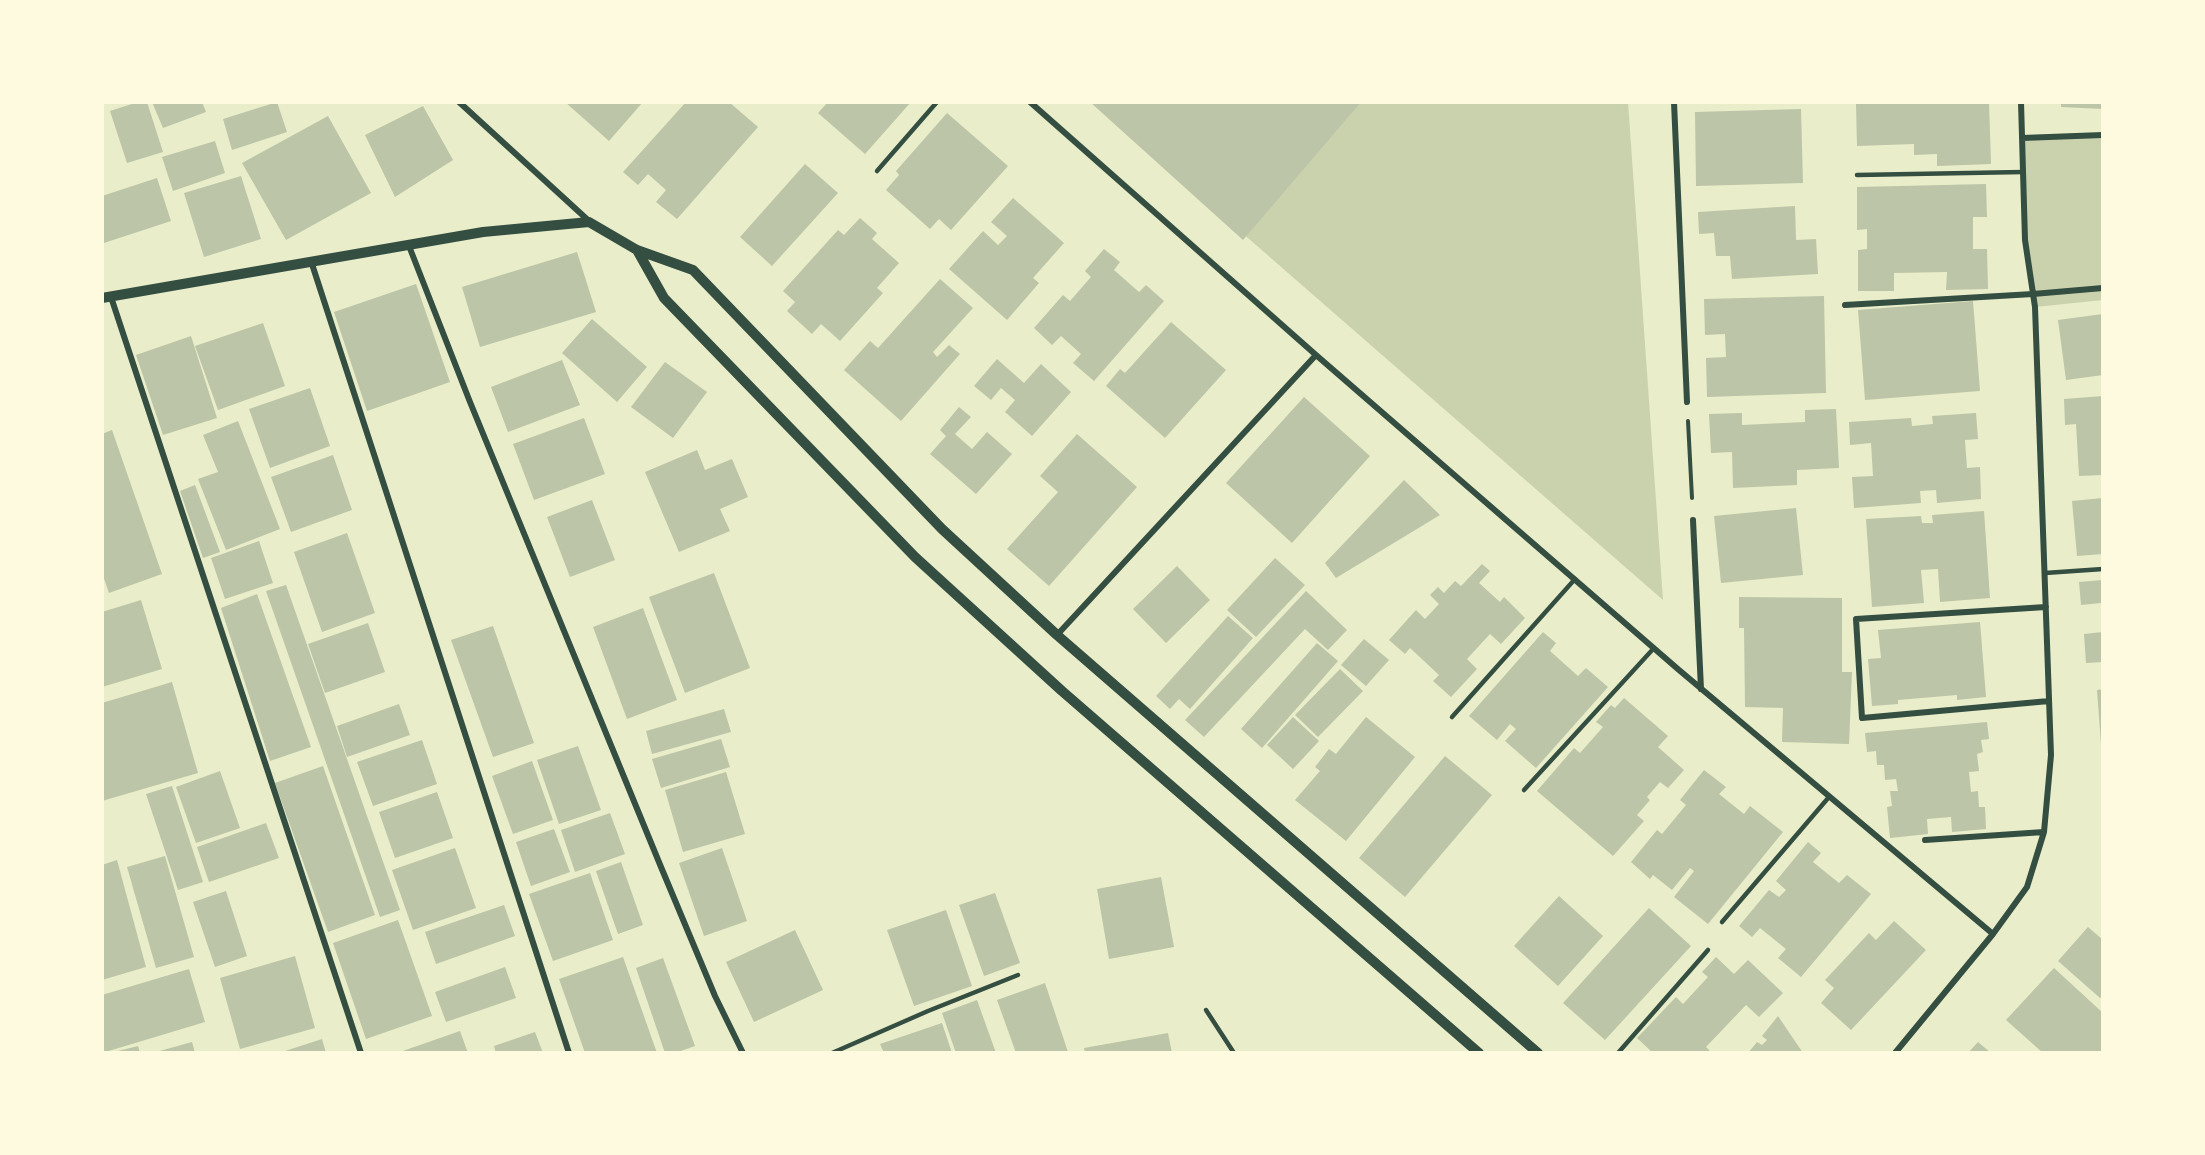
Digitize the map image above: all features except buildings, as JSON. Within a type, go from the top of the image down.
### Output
[{"type":"street","points":[[459,102],[589,222],[637,250],[693,270],[942,529],[1057,635],[1538,1053]]},
{"type":"street","points":[[1030,102],[1316,355],[1701,689],[1993,934]]},
{"type":"street","points":[[1674,102],[1687,402]]},
{"type":"street","points":[[1895,1053],[1993,934],[2027,887],[2044,832],[2051,755],[2033,294],[2025,240],[2020,102]]},
{"type":"street","points":[[2022,138],[2103,135]]},
{"type":"street","points":[[361,1053],[107,297],[483,232],[589,222]]},
{"type":"street","points":[[409,246],[470,402],[661,867],[715,996],[742,1053]]},
{"type":"street","points":[[637,250],[664,298],[915,557],[1062,691],[1479,1053]]},
{"type":"street","points":[[311,261],[569,1053]]},
{"type":"street","points":[[1845,305],[2103,288]]},
{"type":"street","points":[[1057,635],[1316,355]]},
{"type":"street","points":[[1693,520],[1701,689]]},
{"type":"street","points":[[2046,607],[1856,619],[1862,718],[2049,701]]},
{"type":"street","points":[[1925,840],[2044,832]]},
{"type":"lane","points":[[877,171],[937,102]]},
{"type":"lane","points":[[1857,175],[2023,172]]},
{"type":"lane","points":[[2045,573],[2103,569]]},
{"type":"lane","points":[[1452,717],[1575,579]]},
{"type":"lane","points":[[1524,790],[1654,648]]},
{"type":"lane","points":[[1722,922],[1829,796]]},
{"type":"lane","points":[[1618,1053],[1708,950]]},
{"type":"lane","points":[[832,1053],[927,1011],[1018,975]]},
{"type":"lane","points":[[1206,1010],[1234,1053]]},
{"type":"path","points":[[1687,402],[1693,520]]},
{"type":"green space","points":[[1092,102],[1628,102],[1663,600]]},
{"type":"green space","points":[[2103,135],[2103,300],[2035,307],[2025,240],[2022,138]]}]
